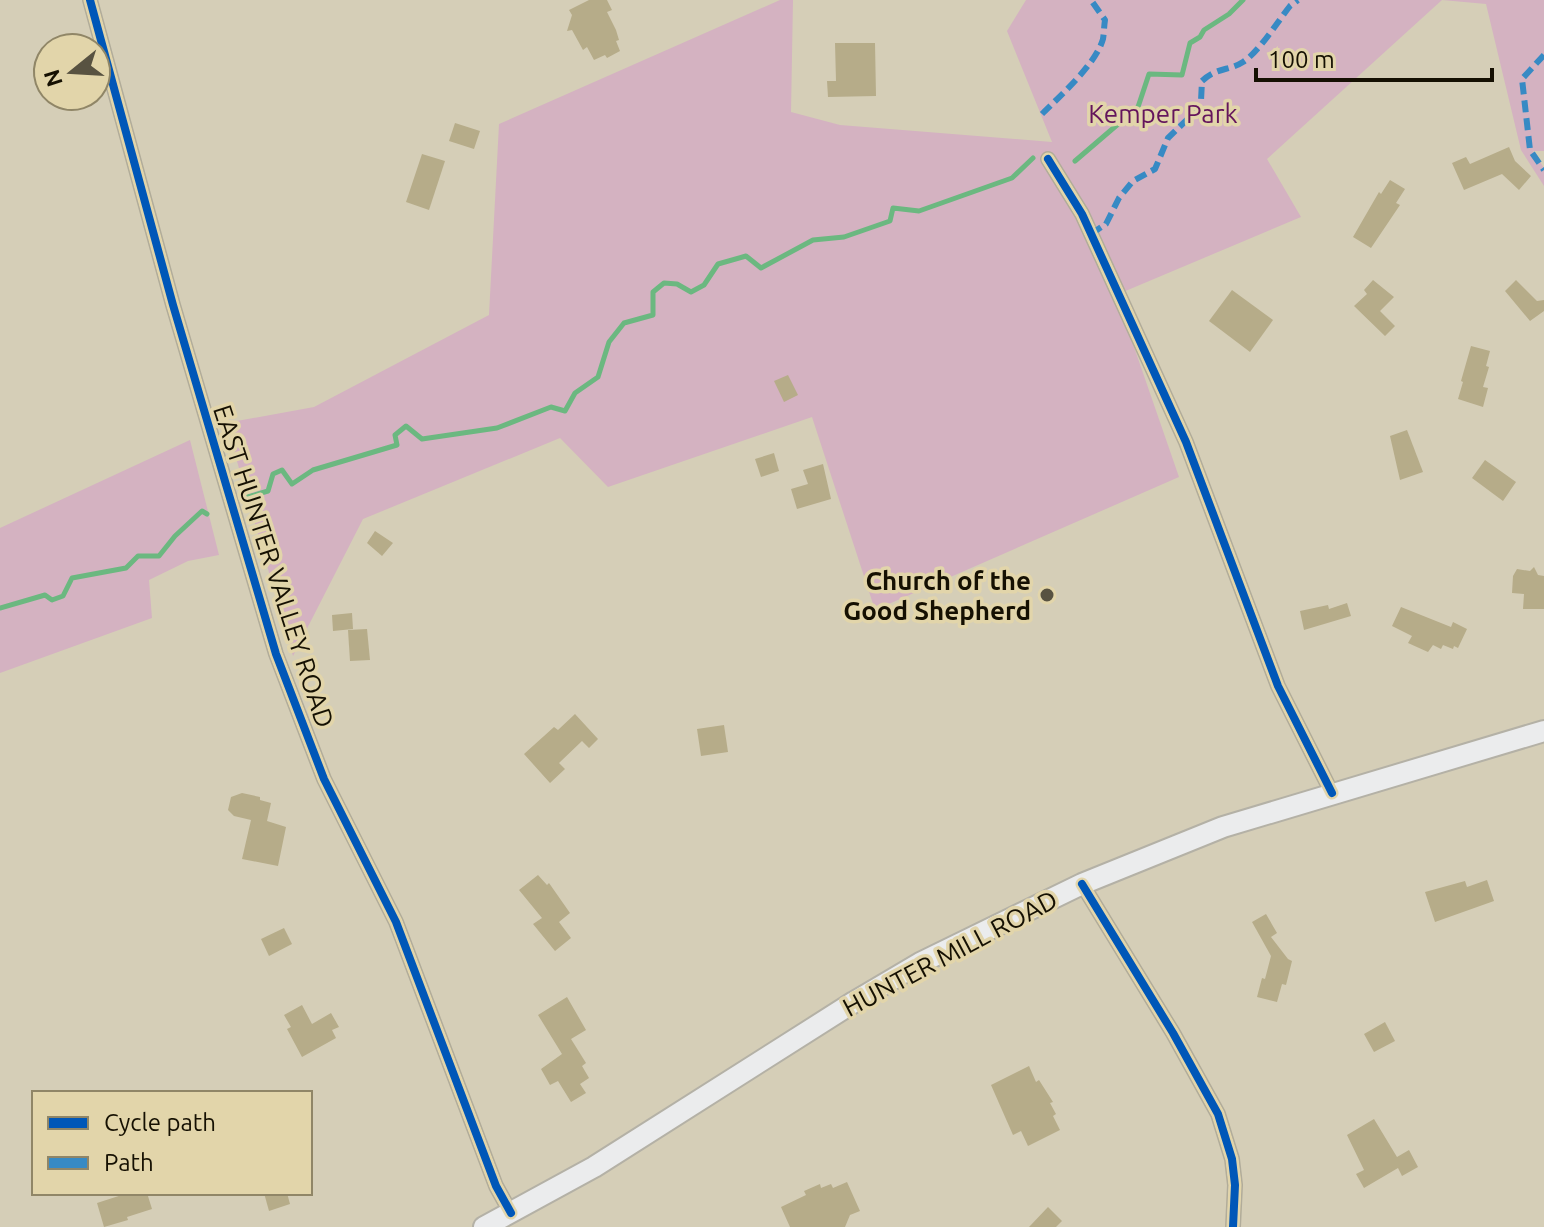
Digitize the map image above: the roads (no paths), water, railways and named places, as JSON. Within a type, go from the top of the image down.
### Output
[{"type":"main road","name":"HUNTER MILL ROAD","points":[[484,1227],[652,1132],[920,963],[1082,884],[1223,827],[1544,731]]},
{"type":"street","name":"EAST HUNTER VALLEY ROAD","points":[[90,0],[177,320],[276,654],[324,779],[396,922],[496,1186],[511,1213]]},
{"type":"street","points":[[1048,159],[1082,214],[1186,442],[1278,686],[1332,793]]},
{"type":"street","points":[[1082,884],[1167,1022],[1218,1114],[1232,1159],[1235,1185],[1233,1227]]},
{"type":"waterway","points":[[1075,161],[1138,107],[1149,74],[1182,75],[1190,43],[1243,0]]},
{"type":"waterway","points":[[244,498],[268,491],[273,474],[282,470],[292,484],[313,470],[397,445],[395,435],[406,426],[422,439],[497,428],[551,407],[565,411],[575,393],[598,377],[609,342],[624,323],[653,315],[653,292],[664,283],[677,284],[691,292],[704,285],[718,264],[746,256],[761,268],[813,240],[844,237],[890,221],[893,208],[919,211],[1012,178],[1033,158]]},
{"type":"waterway","points":[[0,608],[45,595],[52,600],[63,596],[72,578],[126,568],[138,556],[159,556],[202,511],[207,514]]},
{"type":"place","name":"Church of the Good Shepherd","points":[[1047,595]]},
{"type":"park label","name":"Kemper Park","points":[[1163,113]]}]
